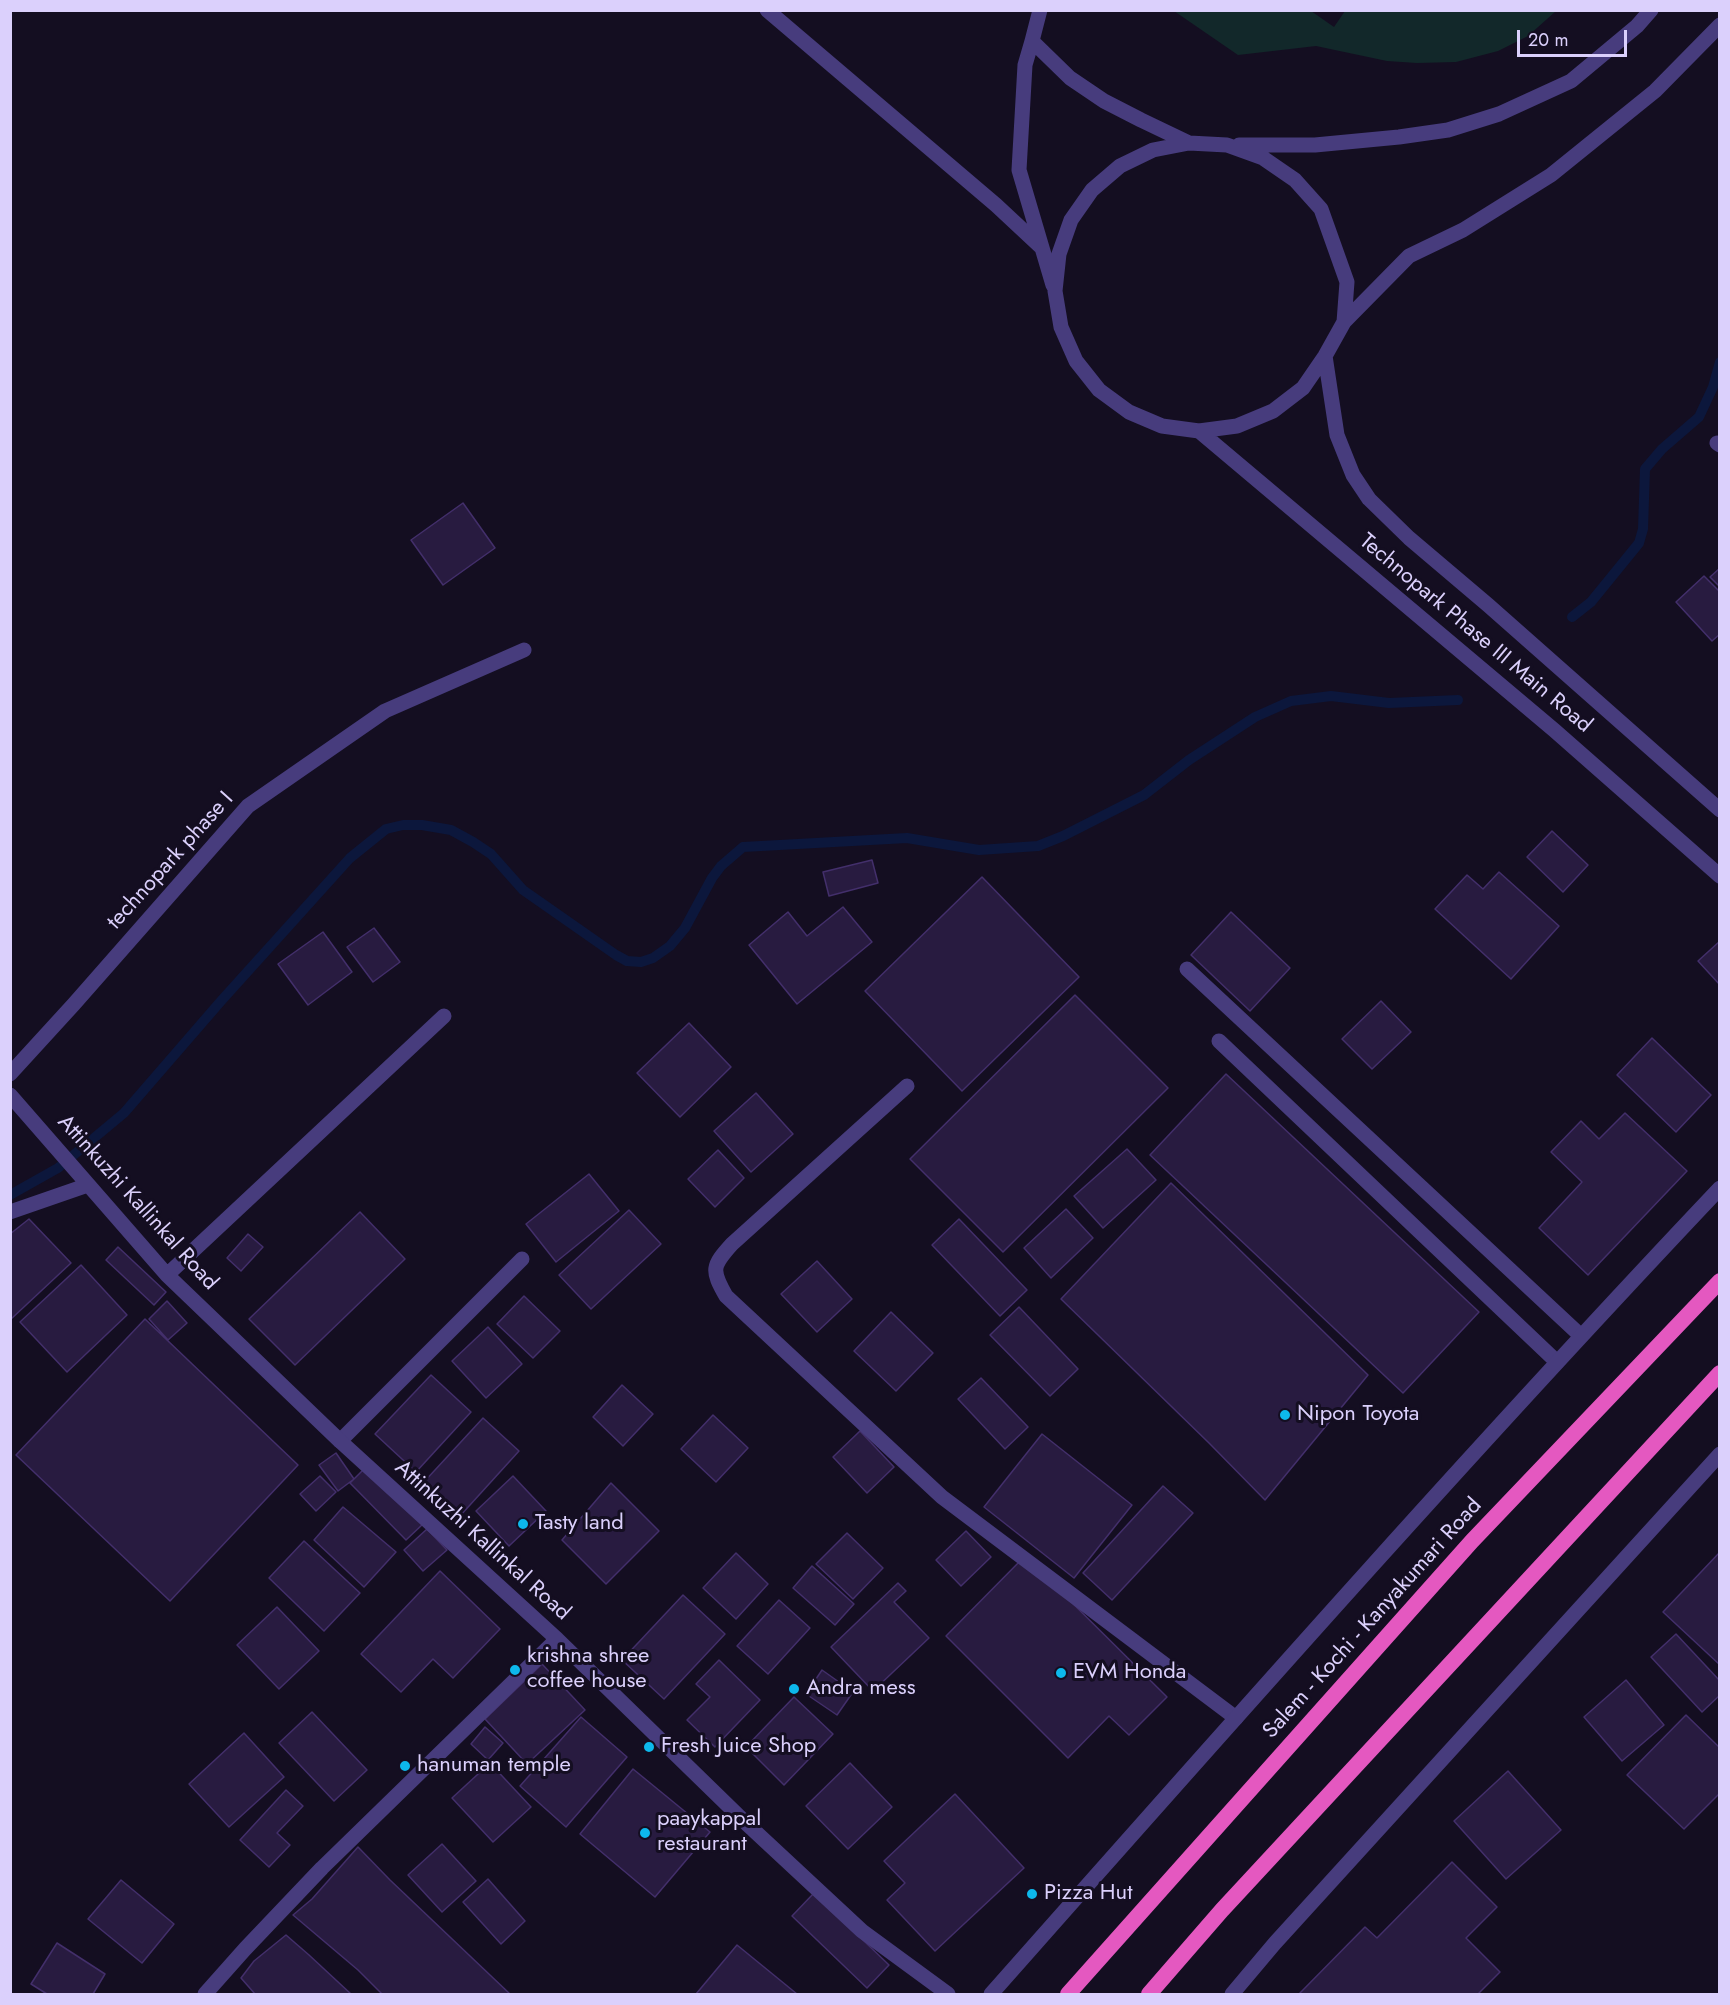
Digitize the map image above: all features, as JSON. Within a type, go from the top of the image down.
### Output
[{"type":"highway","name":"Salem - Kochi - Kanyakumari Road","points":[[1068,1995],[1472,1541],[1719,1281]]},
{"type":"highway","points":[[1149,1995],[1222,1910],[1719,1373]]},
{"type":"street","points":[[767,10],[996,205],[1041,247]]},
{"type":"street","points":[[1040,10],[1025,65],[1019,170],[1055,291],[1061,327],[1076,361],[1099,390],[1128,412],[1162,426],[1199,431],[1237,426],[1273,411],[1303,388],[1325,356],[1344,322],[1409,256],[1463,230],[1551,175],[1655,91],[1719,25]]},
{"type":"street","points":[[1055,291],[1059,254],[1071,220],[1092,190],[1120,166],[1153,150],[1189,143],[1315,145],[1400,137],[1459,127],[1499,114],[1571,81],[1637,26],[1651,10]]},
{"type":"street","points":[[1032,41],[1070,78],[1104,101],[1189,143]]},
{"type":"street","points":[[1227,145],[1263,158],[1295,180],[1321,209],[1347,282],[1344,322]]},
{"type":"street","name":"Technopark Phase III Main Road","points":[[1325,356],[1337,435],[1353,475],[1369,499],[1409,538],[1719,810]]},
{"type":"street","name":"Technopark Phase III Main Road","points":[[1199,431],[1554,729],[1719,876]]},
{"type":"street","name":"technopark phase I","points":[[10,1074],[248,806],[385,711],[524,650]]},
{"type":"street","points":[[1187,969],[1580,1335]]},
{"type":"street","points":[[167,1275],[444,1016]]},
{"type":"street","points":[[1219,1041],[1557,1362]]},
{"type":"street","points":[[907,1086],[732,1244],[717,1261],[716,1278],[726,1296],[942,1497],[1236,1718]]},
{"type":"street","name":"Attinkuzhi Kallinkal Road","points":[[10,1095],[167,1275],[339,1441],[557,1639],[747,1824],[862,1931],[948,1995]]},
{"type":"street","points":[[10,1212],[88,1185]]},
{"type":"street","points":[[991,1995],[1580,1335],[1719,1188]]},
{"type":"street","points":[[339,1441],[522,1259]]},
{"type":"street","points":[[1232,1995],[1307,1908],[1719,1454]]},
{"type":"street","points":[[205,1995],[322,1868],[557,1639]]},
{"type":"green space","points":[[1174,11],[1311,11],[1334,27],[1345,11],[1556,11],[1528,36],[1498,51],[1456,62],[1417,63],[1387,61],[1316,46],[1238,55]]},
{"type":"building","points":[[463,503],[495,548],[443,585],[411,540]]},
{"type":"building","points":[[1720,568],[1720,587],[1710,577]]},
{"type":"building","points":[[1704,576],[1720,592],[1720,634],[1712,641],[1676,602]]},
{"type":"building","points":[[1552,831],[1588,865],[1563,892],[1527,857]]},
{"type":"building","points":[[872,860],[878,883],[829,896],[823,872]]},
{"type":"building","points":[[1499,872],[1559,926],[1511,979],[1435,909],[1467,875],[1483,889]]},
{"type":"building","points":[[982,877],[1079,977],[962,1091],[865,991]]},
{"type":"building","points":[[843,907],[872,942],[797,1004],[749,945],[788,912],[807,936]]},
{"type":"building","points":[[1231,912],[1290,968],[1250,1011],[1191,955]]},
{"type":"building","points":[[374,928],[400,962],[373,982],[347,947]]},
{"type":"building","points":[[323,932],[352,972],[308,1005],[278,964]]},
{"type":"building","points":[[1720,941],[1720,985],[1698,961]]},
{"type":"building","points":[[1075,995],[1168,1088],[1003,1252],[910,1159]]},
{"type":"building","points":[[1381,1001],[1411,1032],[1372,1069],[1342,1039]]},
{"type":"building","points":[[689,1023],[731,1067],[680,1117],[637,1073]]},
{"type":"building","points":[[1652,1038],[1711,1095],[1676,1132],[1617,1075]]},
{"type":"building","points":[[1226,1074],[1479,1312],[1403,1393],[1150,1155]]},
{"type":"building","points":[[756,1093],[793,1134],[751,1172],[714,1131]]},
{"type":"building","points":[[1625,1113],[1687,1171],[1588,1275],[1539,1228],[1582,1182],[1551,1152],[1581,1121],[1599,1139]]},
{"type":"building","points":[[1127,1149],[1156,1180],[1103,1228],[1074,1196]]},
{"type":"building","points":[[718,1150],[744,1178],[715,1207],[688,1179]]},
{"type":"building","points":[[589,1174],[619,1211],[556,1262],[526,1224]]},
{"type":"building","points":[[1171,1183],[1368,1375],[1265,1500],[1061,1299]]},
{"type":"building","points":[[1066,1209],[1093,1238],[1051,1278],[1024,1248]]},
{"type":"building","points":[[629,1210],[661,1244],[591,1309],[559,1275]]},
{"type":"building","points":[[360,1212],[405,1259],[295,1365],[249,1319]]},
{"type":"building","points":[[29,1219],[71,1263],[10,1320],[10,1234]]},
{"type":"building","points":[[959,1219],[1027,1290],[1000,1316],[932,1245]]},
{"type":"building","points":[[248,1234],[263,1247],[241,1271],[227,1258]]},
{"type":"building","points":[[118,1247],[166,1292],[154,1305],[106,1260]]},
{"type":"building","points":[[817,1261],[852,1299],[817,1332],[781,1294]]},
{"type":"building","points":[[81,1265],[127,1315],[67,1372],[20,1322]]},
{"type":"building","points":[[524,1296],[560,1331],[533,1358],[497,1324]]},
{"type":"building","points":[[167,1301],[187,1323],[168,1340],[149,1319]]},
{"type":"building","points":[[1019,1307],[1078,1369],[1050,1396],[990,1335]]},
{"type":"building","points":[[891,1312],[933,1353],[896,1391],[854,1351]]},
{"type":"building","points":[[145,1319],[298,1465],[170,1601],[16,1455]]},
{"type":"building","points":[[488,1327],[522,1364],[486,1398],[452,1361]]},
{"type":"building","points":[[431,1375],[471,1412],[416,1472],[375,1434]]},
{"type":"building","points":[[981,1378],[1028,1427],[1005,1449],[958,1399]]},
{"type":"building","points":[[622,1385],[653,1414],[623,1446],[593,1417]]},
{"type":"building","points":[[713,1415],[748,1448],[716,1482],[681,1449]]},
{"type":"building","points":[[483,1418],[519,1451],[460,1516],[423,1483]]},
{"type":"building","points":[[860,1431],[894,1467],[867,1493],[833,1457]]},
{"type":"building","points":[[1042,1434],[1132,1505],[1074,1578],[984,1507]]},
{"type":"building","points":[[336,1453],[354,1479],[338,1491],[319,1465]]},
{"type":"building","points":[[367,1466],[423,1524],[406,1540],[350,1483]]},
{"type":"building","points":[[320,1476],[336,1492],[316,1511],[300,1494]]},
{"type":"building","points":[[513,1476],[546,1511],[509,1546],[476,1511]]},
{"type":"building","points":[[611,1483],[659,1531],[606,1584],[562,1540]]},
{"type":"building","points":[[1163,1486],[1193,1513],[1112,1600],[1083,1573]]},
{"type":"building","points":[[343,1507],[396,1552],[364,1587],[314,1540]]},
{"type":"building","points":[[427,1529],[447,1550],[423,1571],[404,1550]]},
{"type":"building","points":[[966,1531],[991,1557],[961,1586],[936,1560]]},
{"type":"building","points":[[847,1533],[883,1568],[853,1599],[816,1564]]},
{"type":"building","points":[[304,1541],[360,1593],[324,1631],[269,1578]]},
{"type":"building","points":[[1720,1552],[1720,1665],[1663,1612]]},
{"type":"building","points":[[736,1553],[768,1584],[736,1619],[703,1588]]},
{"type":"building","points":[[1025,1556],[1167,1697],[1129,1735],[1109,1716],[1068,1758],[946,1636]]},
{"type":"building","points":[[812,1566],[854,1604],[835,1625],[793,1588]]},
{"type":"building","points":[[440,1571],[500,1629],[453,1678],[433,1659],[401,1692],[361,1654]]},
{"type":"building","points":[[898,1583],[906,1591],[894,1602],[929,1638],[873,1691],[831,1647]]},
{"type":"building","points":[[683,1595],[725,1634],[664,1699],[622,1660]]},
{"type":"building","points":[[779,1600],[810,1628],[768,1674],[737,1646]]},
{"type":"building","points":[[277,1607],[319,1651],[279,1689],[237,1645]]},
{"type":"building","points":[[1676,1634],[1720,1681],[1720,1695],[1702,1712],[1651,1657]]},
{"type":"building","points":[[719,1660],[760,1700],[715,1747],[687,1720],[710,1697],[696,1684]]},
{"type":"building","points":[[542,1664],[585,1710],[527,1764],[485,1719]]},
{"type":"building","points":[[822,1670],[853,1692],[837,1715],[806,1694]]},
{"type":"building","points":[[1626,1680],[1664,1725],[1622,1761],[1584,1717]]},
{"type":"building","points":[[794,1697],[833,1734],[784,1785],[746,1747]]},
{"type":"building","points":[[312,1712],[367,1770],[334,1801],[279,1743]]},
{"type":"building","points":[[1686,1715],[1720,1748],[1720,1793],[1684,1829],[1627,1775]]},
{"type":"building","points":[[581,1717],[627,1757],[566,1827],[520,1786]]},
{"type":"building","points":[[485,1727],[503,1743],[488,1760],[471,1744]]},
{"type":"building","points":[[244,1733],[284,1777],[229,1827],[189,1784]]},
{"type":"building","points":[[490,1763],[531,1807],[493,1842],[452,1798]]},
{"type":"building","points":[[850,1763],[892,1807],[848,1849],[806,1806]]},
{"type":"building","name":"paaykappal restaurant","points":[[633,1769],[710,1832],[655,1897],[580,1834]]},
{"type":"building","points":[[1508,1771],[1561,1830],[1506,1879],[1454,1821]]},
{"type":"building","points":[[286,1790],[303,1806],[277,1833],[290,1845],[269,1867],[240,1840]]},
{"type":"building","points":[[955,1794],[1024,1868],[935,1951],[887,1900],[905,1883],[884,1861]]},
{"type":"building","points":[[442,1844],[476,1881],[442,1912],[408,1875]]},
{"type":"building","points":[[358,1847],[510,1994],[382,1994],[358,1970],[293,1915],[312,1899]]},
{"type":"building","points":[[1452,1862],[1497,1907],[1466,1938],[1500,1972],[1478,1994],[1299,1994],[1365,1927],[1377,1938]]},
{"type":"building","points":[[488,1879],[525,1921],[501,1944],[463,1902]]},
{"type":"building","points":[[121,1880],[174,1924],[142,1963],[88,1919]]},
{"type":"building","points":[[814,1893],[889,1965],[867,1988],[792,1916]]},
{"type":"building","points":[[286,1935],[351,1994],[255,1994],[241,1978],[254,1961]]},
{"type":"building","points":[[57,1943],[105,1974],[93,1994],[47,1994],[31,1984]]},
{"type":"building","points":[[737,1945],[797,1994],[696,1994]]},
{"type":"waterway","points":[[1572,617],[1591,602],[1639,543],[1643,529],[1645,469],[1662,449],[1699,417],[1713,387],[1720,362]]},
{"type":"waterway","points":[[10,1195],[58,1168],[124,1113],[350,858],[386,829],[403,825],[422,825],[451,830],[491,854],[523,890],[616,955],[627,961],[641,962],[653,958],[670,946],[685,928],[712,878],[721,866],[743,847],[907,838],[979,850],[1038,846],[1063,836],[1144,795],[1189,760],[1255,717],[1291,701],[1331,696],[1389,703],[1458,700]]},
{"type":"place","name":"Nipon Toyota","points":[[1285,1415]]},
{"type":"place","name":"Tasty land","points":[[523,1524]]},
{"type":"place","name":"krishna shree coffee house","points":[[515,1670]]},
{"type":"place","name":"EVM Honda","points":[[1061,1673]]},
{"type":"place","name":"Andra mess","points":[[794,1689]]},
{"type":"place","name":"Fresh Juice Shop","points":[[649,1747]]},
{"type":"place","name":"hanuman temple","points":[[405,1766]]},
{"type":"place","name":"paaykappal restaurant","points":[[645,1833]]},
{"type":"place","name":"Pizza Hut","points":[[1032,1894]]}]
